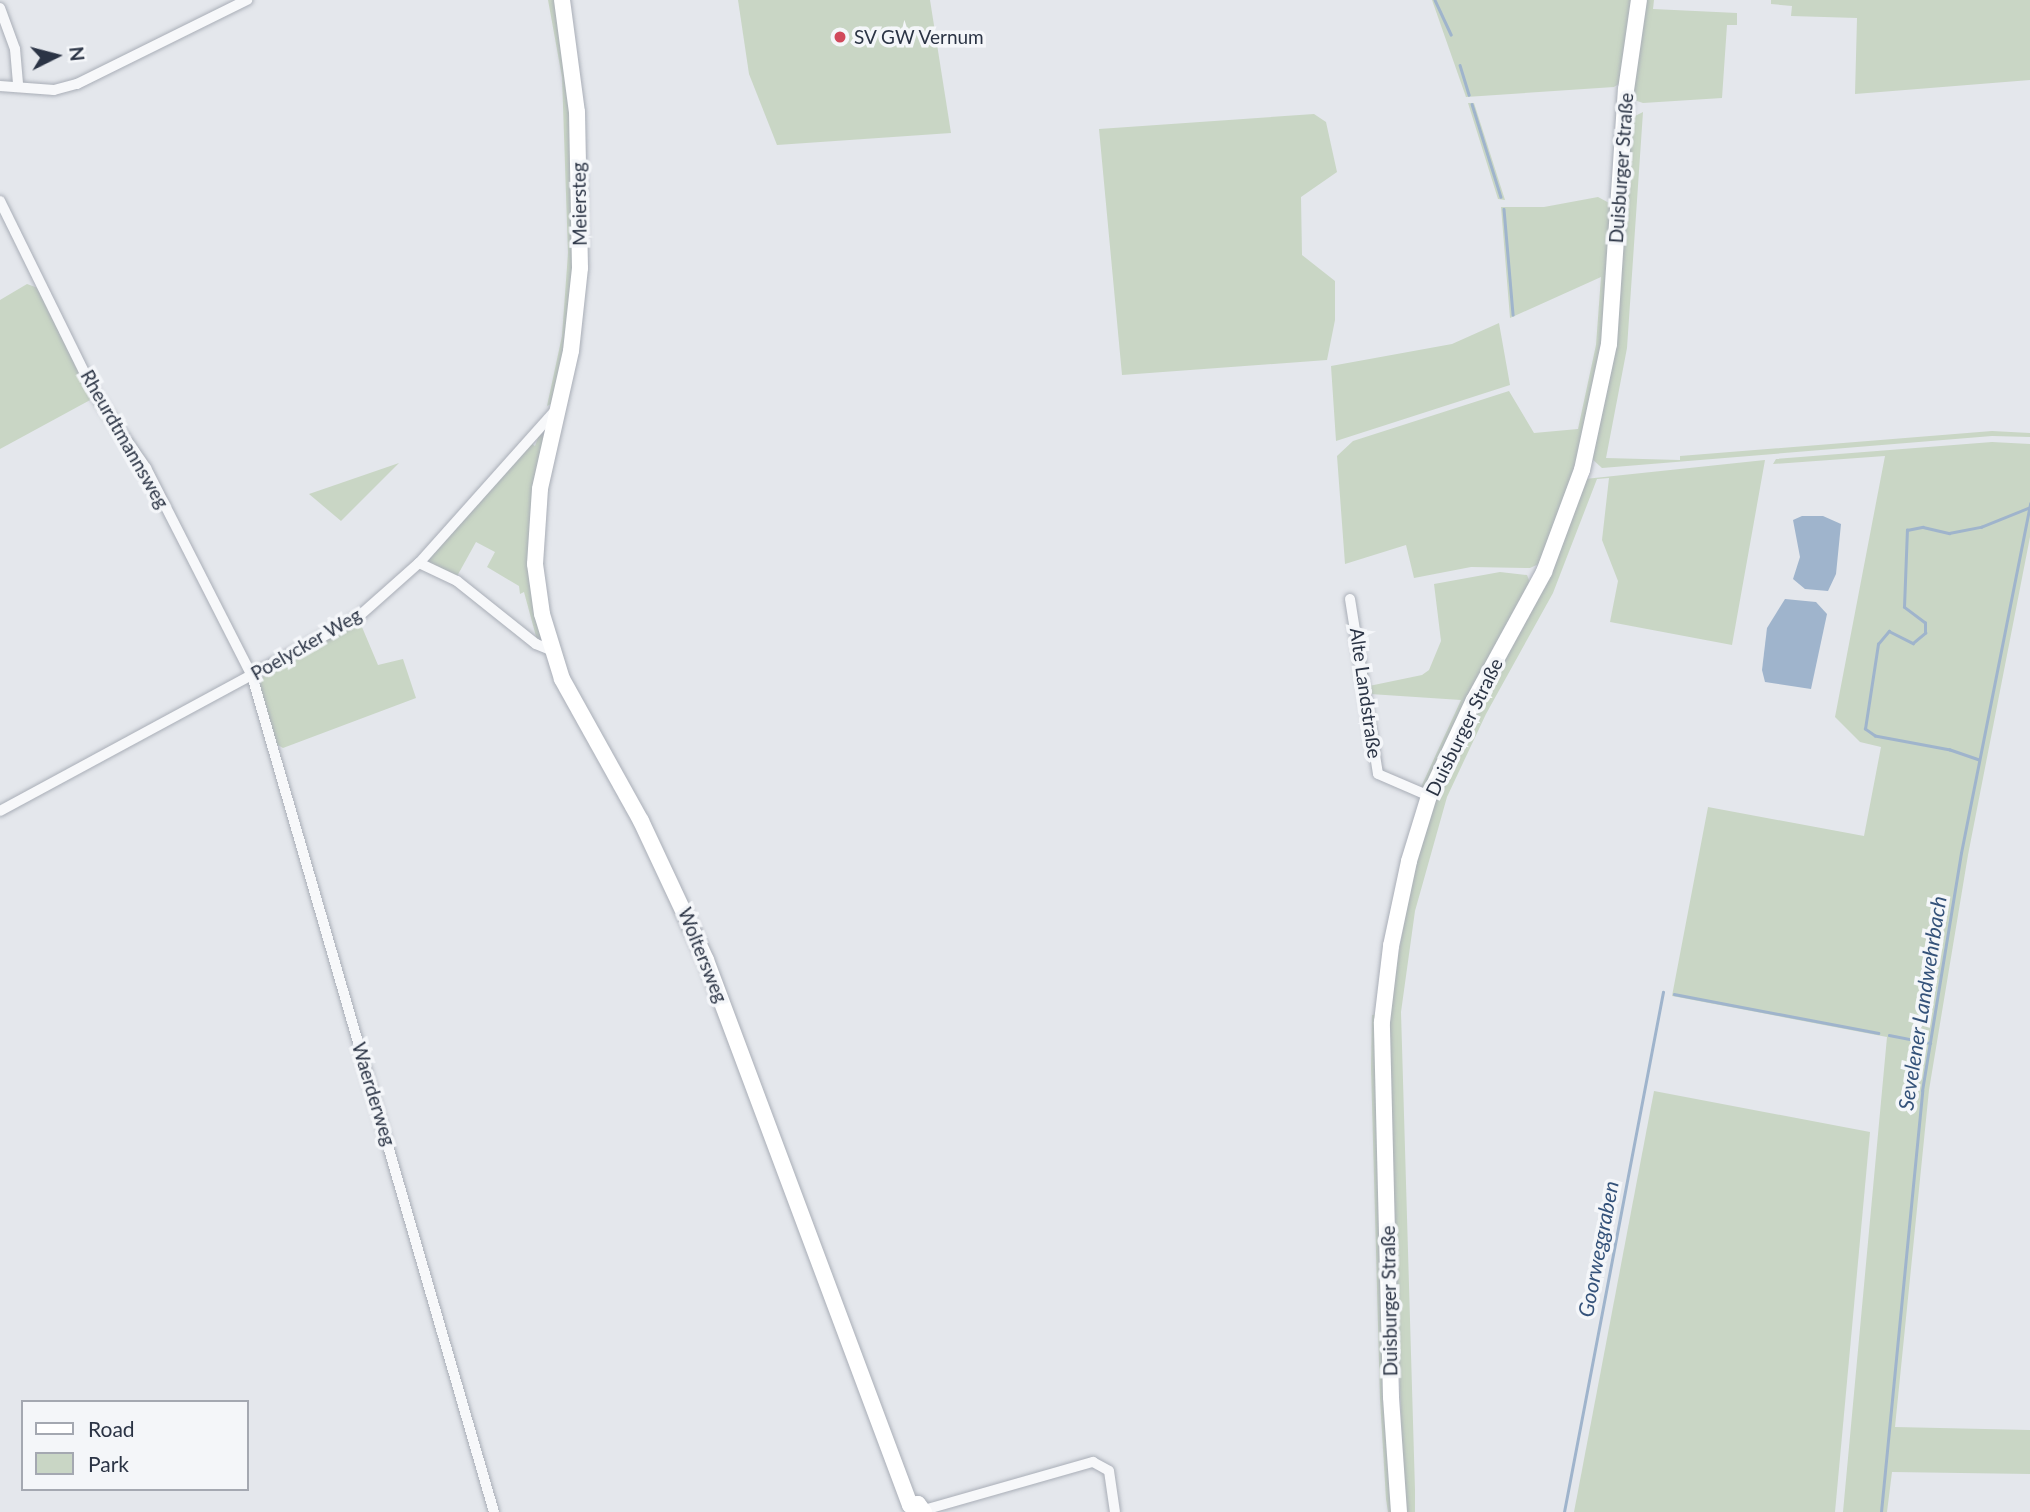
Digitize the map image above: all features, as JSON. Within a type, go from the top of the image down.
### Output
[{"type":"street","points":[[0,86],[54,90],[78,84],[247,0]]},
{"type":"street","name":"Meiersteg","points":[[558,408],[571,351],[580,268],[577,112],[562,0]]},
{"type":"street","name":"Duisburger Straße","points":[[1399,1512],[1391,1397],[1382,1022],[1406,873],[1429,796],[1474,700],[1544,572],[1582,470],[1609,344],[1626,90],[1639,0]]},
{"type":"street","points":[[0,8],[15,49],[18,87]]},
{"type":"street","name":"Rheurdtmannsweg","points":[[0,201],[96,396],[146,468],[252,676]]},
{"type":"street","name":"Poelycker Weg","points":[[0,811],[357,618],[419,563],[558,408]]},
{"type":"street","name":"Woltersweg","points":[[558,408],[540,489],[535,541],[542,614],[551,650],[691,924],[916,1510]]},
{"type":"street","points":[[419,563],[457,582],[536,644],[551,650]]},
{"type":"street","name":"Alte Landstraße","points":[[1350,599],[1378,774],[1429,796]]},
{"type":"street","name":"Waerderweg","points":[[252,676],[494,1512]]},
{"type":"street","points":[[916,1510],[1093,1462],[1109,1471],[1115,1512]]},
{"type":"green space","points":[[548,0],[557,0],[568,58],[574,301],[555,402],[547,406],[562,336],[568,253],[562,77]]},
{"type":"green space","name":"SV GW Vernum","points":[[738,0],[930,0],[951,133],[777,145],[749,74]]},
{"type":"green space","points":[[1432,0],[1635,0],[1622,82],[1614,87],[1466,97]]},
{"type":"green space","points":[[1645,0],[1654,0],[1653,9],[1737,13],[1737,25],[1727,25],[1722,98],[1643,103],[1631,99]]},
{"type":"green space","points":[[1771,0],[2030,0],[2030,80],[1855,94],[1857,18],[1791,16],[1792,6],[1771,4]]},
{"type":"green space","points":[[1468,103],[1474,103],[1505,200],[1498,199]]},
{"type":"green space","points":[[1643,112],[1627,348],[1606,458],[1680,460],[1680,456],[1992,431],[2030,433],[2030,437],[1992,436],[1602,468],[1591,458],[1615,347],[1629,119]]},
{"type":"green space","points":[[1314,114],[1326,122],[1337,172],[1301,197],[1302,255],[1335,281],[1335,320],[1327,360],[1122,375],[1099,129]]},
{"type":"green space","points":[[1598,197],[1613,205],[1604,346],[1584,444],[1541,563],[1530,568],[1471,567],[1414,578],[1406,545],[1345,564],[1337,456],[1353,441],[1509,391],[1534,433],[1578,429],[1596,345],[1601,277],[1510,318],[1501,207],[1544,207]]},
{"type":"green space","points":[[27,284],[38,288],[92,399],[0,449],[0,300]]},
{"type":"green space","points":[[1499,323],[1510,385],[1336,441],[1331,366],[1452,344]]},
{"type":"green space","points":[[540,432],[547,438],[538,476],[543,635],[537,640],[524,592],[520,594],[519,586],[487,567],[495,552],[476,542],[456,578],[429,563],[429,556],[531,443],[535,446]]},
{"type":"green space","points":[[1992,442],[2030,444],[2030,537],[1968,855],[1929,1090],[1895,1427],[2030,1430],[2030,1474],[1892,1472],[1887,1512],[1843,1512],[1887,1037],[1672,996],[1708,807],[1864,836],[1881,747],[1860,742],[1835,717],[1885,456],[1773,464],[1776,459]]},
{"type":"green space","points":[[1765,460],[1732,645],[1610,622],[1618,581],[1602,540],[1609,478],[1597,479],[1553,593],[1486,714],[1447,797],[1415,911],[1401,1012],[1415,1490],[1415,1512],[1404,1512],[1388,1012],[1417,852],[1437,791],[1585,479]]},
{"type":"green space","points":[[399,463],[341,521],[309,494]]},
{"type":"green space","points":[[1500,572],[1527,575],[1531,585],[1427,786],[1421,787],[1461,700],[1370,694],[1369,686],[1422,675],[1429,670],[1441,641],[1434,584]]},
{"type":"green space","points":[[359,620],[378,665],[403,659],[416,698],[283,748],[276,744],[259,685],[264,674]]},
{"type":"green space","points":[[1378,1014],[1394,1512],[1388,1512],[1386,1499],[1380,1399],[1371,1067],[1372,1015]]},
{"type":"green space","points":[[1654,1091],[1870,1132],[1835,1512],[1574,1512]]},
{"type":"water","points":[[1802,516],[1823,516],[1841,524],[1836,574],[1828,591],[1805,589],[1793,579],[1800,557],[1793,520]]},
{"type":"water","points":[[1785,599],[1816,602],[1827,614],[1811,689],[1765,682],[1762,670],[1767,628]]},
{"type":"waterway","points":[[1435,0],[1451,35]]},
{"type":"waterway","points":[[1460,65],[1469,95]]},
{"type":"waterway","points":[[1472,104],[1501,197]]},
{"type":"waterway","points":[[1504,209],[1513,315]]},
{"type":"waterway","name":"Sevelener Landwehrbach","points":[[1881,1512],[1922,1091],[1961,853],[2030,504]]},
{"type":"waterway","points":[[1979,760],[1950,750],[1875,736],[1865,729],[1878,644],[1889,631],[1913,643],[1925,633],[1925,623],[1904,607],[1907,530],[1923,527],[1949,533],[1981,527],[2028,508]]},
{"type":"waterway","name":"Goorweggraben","points":[[1564,1512],[1663,992]]},
{"type":"waterway","name":"Goorweggraben","points":[[1674,994],[1878,1033]]},
{"type":"waterway","name":"Goorweggraben","points":[[1889,1035],[1930,1043]]},
{"type":"place","name":"SV GW Vernum","points":[[840,37]]}]
